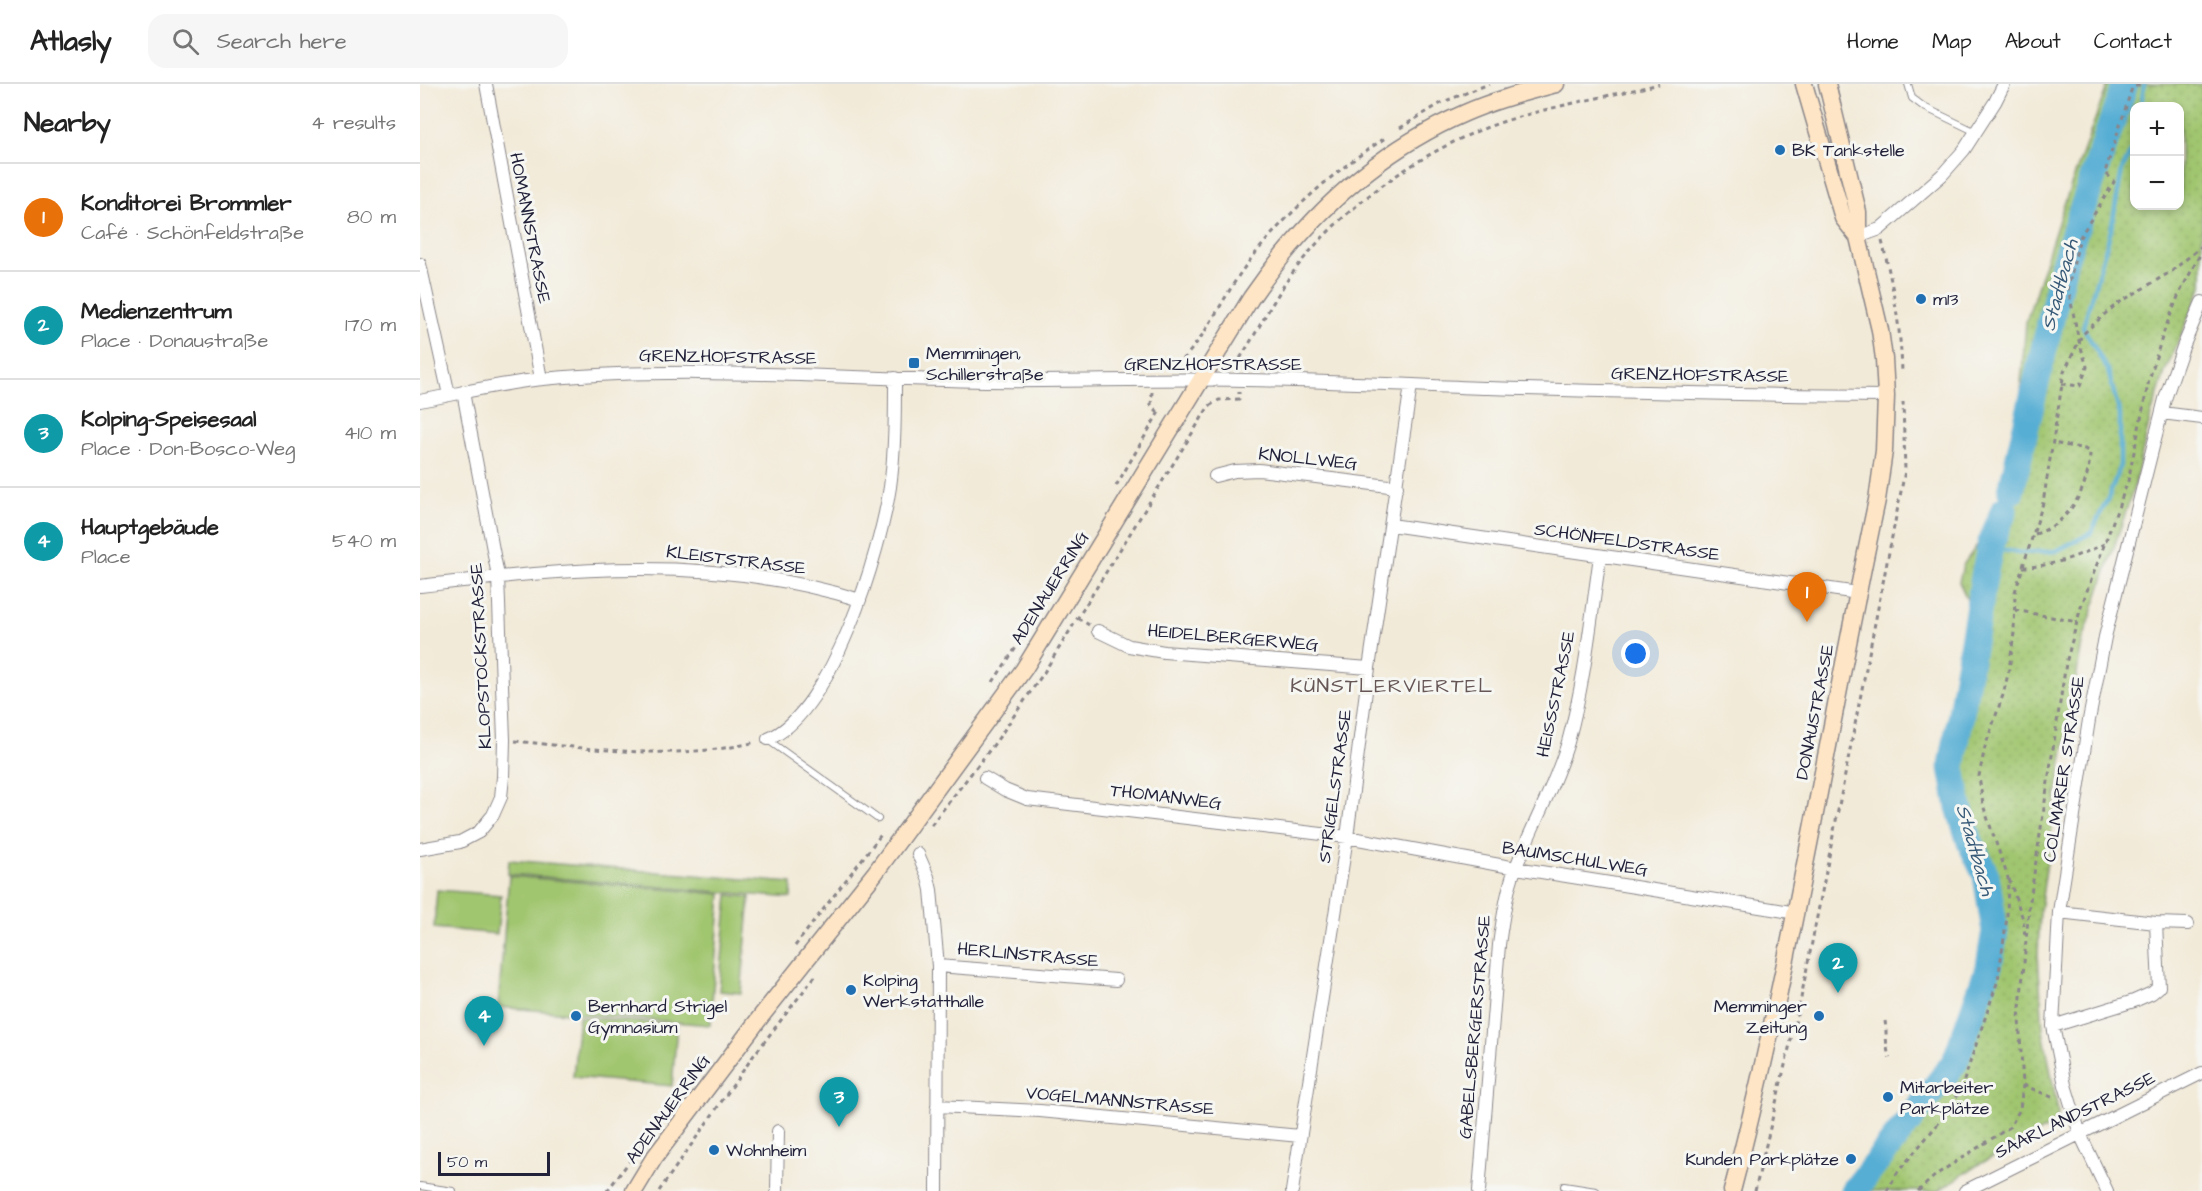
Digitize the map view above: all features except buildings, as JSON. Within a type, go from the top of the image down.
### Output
[{"type":"main road","name":"ADENAUERRING","points":[[634,1191],[654,1158],[762,1015],[875,873],[1024,669],[1200,380],[1274,264],[1324,207],[1393,153],[1465,113],[1514,95],[1556,84]]},
{"type":"main road","name":"DONAUSTRASSE","points":[[1804,84],[1843,218],[1858,237]]},
{"type":"main road","name":"DONAUSTRASSE","points":[[1732,1191],[1762,1077],[1797,913],[1883,458],[1886,396],[1880,330],[1858,237],[1858,212],[1827,84]]},
{"type":"street","name":"HOMANNSTRASSE","points":[[486,84],[541,379]]},
{"type":"street","points":[[1858,237],[1880,229],[1942,175],[1964,150],[2004,84]]},
{"type":"street","points":[[420,264],[449,395]]},
{"type":"street","name":"COLMARER STRASSE","points":[[2107,1191],[2080,1134],[2065,1085],[2053,1026],[2059,912],[2089,720],[2105,637],[2162,413],[2179,357],[2202,302]]},
{"type":"street","name":"GRENZHOFSTRASSE","points":[[420,401],[541,379],[586,375],[654,374],[1011,382],[1249,380],[1886,396]]},
{"type":"street","points":[[768,740],[777,736],[795,721],[808,705],[825,679],[849,631],[860,600],[890,491],[894,454],[895,378]]},
{"type":"street","name":"STRIGELSTRASSE","points":[[1292,1191],[1347,837],[1411,385]]},
{"type":"street","name":"KLOPSTOCKSTRASSE","points":[[420,849],[460,842],[479,832],[493,815],[501,797],[503,777],[504,740],[498,576],[463,392]]},
{"type":"street","points":[[2162,413],[2202,418]]},
{"type":"street","name":"KNOLLWEG","points":[[1215,476],[1235,471],[1259,470],[1397,487]]},
{"type":"street","name":"SCHÖNFELDSTRASSE","points":[[1391,525],[1858,593]]},
{"type":"street","name":"HEISSSTRASSE","points":[[1516,868],[1568,742],[1583,670],[1600,556]]},
{"type":"street","name":"KLEISTSTRASSE","points":[[420,585],[498,576],[631,568],[696,570],[792,583],[860,600]]},
{"type":"street","name":"HEIDELBERGERWEG","points":[[1098,631],[1129,646],[1164,652],[1370,668]]},
{"type":"street","name":"THOMANWEG","points":[[985,778],[1027,799],[1347,837]]},
{"type":"street","name":"BAUMSCHULWEG","points":[[1347,837],[1516,868],[1797,913]]},
{"type":"street","points":[[918,854],[931,890],[938,966],[938,1191]]},
{"type":"street","name":"GABELSBERGERSTRASSE","points":[[1479,1191],[1499,945],[1507,894],[1516,868]]},
{"type":"street","points":[[2059,912],[2156,923],[2188,924]]},
{"type":"street","points":[[2053,1026],[2134,1001],[2152,993],[2159,987],[2156,923]]},
{"type":"street","name":"HERLINSTRASSE","points":[[938,966],[1116,981]]},
{"type":"street","name":"SAARLANDSTRASSE","points":[[1965,1191],[2202,1073]]},
{"type":"street","name":"VOGELMANNSTRASSE","points":[[937,1106],[1040,1111],[1300,1136]]},
{"type":"street","points":[[777,1191],[778,1131]]},
{"type":"lane","points":[[1908,84],[1912,98],[1924,107],[1976,132]]},
{"type":"lane","points":[[768,740],[878,819]]},
{"type":"lane","points":[[420,1186],[453,1191]]},
{"type":"lane","points":[[1564,1186],[1596,1191]]},
{"type":"path","points":[[1239,360],[1289,279],[1313,249],[1359,204],[1412,166],[1439,150],[1497,124],[1659,84]]},
{"type":"path","points":[[2062,384],[2080,386],[2087,367],[2068,288],[2080,237],[2114,182],[2105,172],[2132,88],[2141,84]]},
{"type":"path","points":[[2025,947],[2024,919],[1983,805],[1979,776],[1985,747],[2003,695],[2014,633],[2015,592],[2043,504],[2064,372],[2082,336],[2117,304],[2172,271],[2202,246]]},
{"type":"path","points":[[1918,1191],[1937,1174],[2010,1127],[2020,1109],[2023,1085],[2019,1019],[2029,907],[2066,663],[2077,622],[2128,481],[2149,380],[2163,334],[2179,294],[2202,251]]},
{"type":"path","points":[[1111,495],[1159,412]]},
{"type":"path","points":[[2035,534],[2049,530],[2065,516],[2077,499],[2089,470],[2090,453],[2085,449],[2053,443]]},
{"type":"path","points":[[2022,567],[2040,567],[2104,544]]},
{"type":"path","points":[[2015,610],[2077,622]]},
{"type":"path","points":[[990,686],[1036,617]]},
{"type":"path","points":[[504,740],[626,752],[707,750],[768,740]]},
{"type":"path","points":[[794,947],[888,826]]},
{"type":"path","points":[[1887,1191],[1897,1173],[1947,1113],[1961,1089],[1971,1064],[1998,980],[2007,917],[2008,878]]},
{"type":"path","points":[[1885,1021],[1888,1038],[1887,1052],[1890,1058]]},
{"type":"path","points":[[2023,1085],[2061,1101]]},
{"type":"path","points":[[608,1191],[685,1089]]},
{"type":"green space","points":[[2108,84],[2202,84],[2202,286],[2165,372],[2151,415],[2134,487],[2082,643],[2040,911],[2038,955],[2043,1030],[2058,1111],[2057,1120],[2054,1125],[1976,1166],[1938,1191],[1864,1191],[1952,1080],[1961,1064],[1992,979],[1999,927],[1997,912],[1951,814],[1943,775],[1946,738],[1975,616],[1959,582],[1963,565],[1980,541],[2009,481],[2018,445],[2023,408],[2021,383],[2026,322],[2062,210]]},
{"type":"green space","points":[[509,860],[792,883],[791,898],[508,874]]},
{"type":"green space","points":[[509,876],[721,894],[710,1025],[498,1007]]},
{"type":"green space","points":[[437,890],[501,895],[497,934],[434,928]]},
{"type":"green space","points":[[728,895],[750,897],[741,993],[719,991]]},
{"type":"green space","points":[[579,1017],[677,1025],[672,1086],[573,1077]]},
{"type":"waterway","name":"Stadtbach","points":[[2011,491],[2064,263],[2125,84]]},
{"type":"waterway","points":[[2142,102],[2144,84]]},
{"type":"waterway","points":[[1990,548],[2021,553],[2056,551],[2091,533],[2110,494],[2120,465],[2120,415],[2108,371],[2083,327],[2111,230],[2122,170],[2130,153]]},
{"type":"waterway","name":"Stadtbach","points":[[1854,1191],[1955,1062],[1989,966],[1995,931],[1986,875],[1970,842],[1959,807],[1952,767],[1985,571],[1991,543],[2004,510]]},
{"type":"place","name":"BK Tankstelle","points":[[1780,150]]},
{"type":"place","name":"m13","points":[[1921,299]]},
{"type":"place","name":"Memmingen, Schillerstraße","points":[[914,363]]},
{"type":"place","name":"Konditorei Brommler","points":[[1807,622]]},
{"type":"place","name":"Kolping Werkstatthalle","points":[[851,990]]},
{"type":"place","name":"Medienzentrum","points":[[1838,993]]},
{"type":"place","name":"Bernhard Strigel Gymnasium","points":[[576,1016]]},
{"type":"place","name":"Memminger Zeitung","points":[[1819,1016]]},
{"type":"place","name":"Hauptgebäude","points":[[484,1046]]},
{"type":"place","name":"Mitarbeiter Parkplätze","points":[[1888,1097]]},
{"type":"place","name":"Kolping-Speisesaal","points":[[839,1127]]},
{"type":"place","name":"Wohnheim","points":[[714,1150]]},
{"type":"place","name":"Kunden Parkplätze","points":[[1851,1159]]},
{"type":"district","name":"KÜNSTLERVIERTEL","points":[[1392,686]]}]
